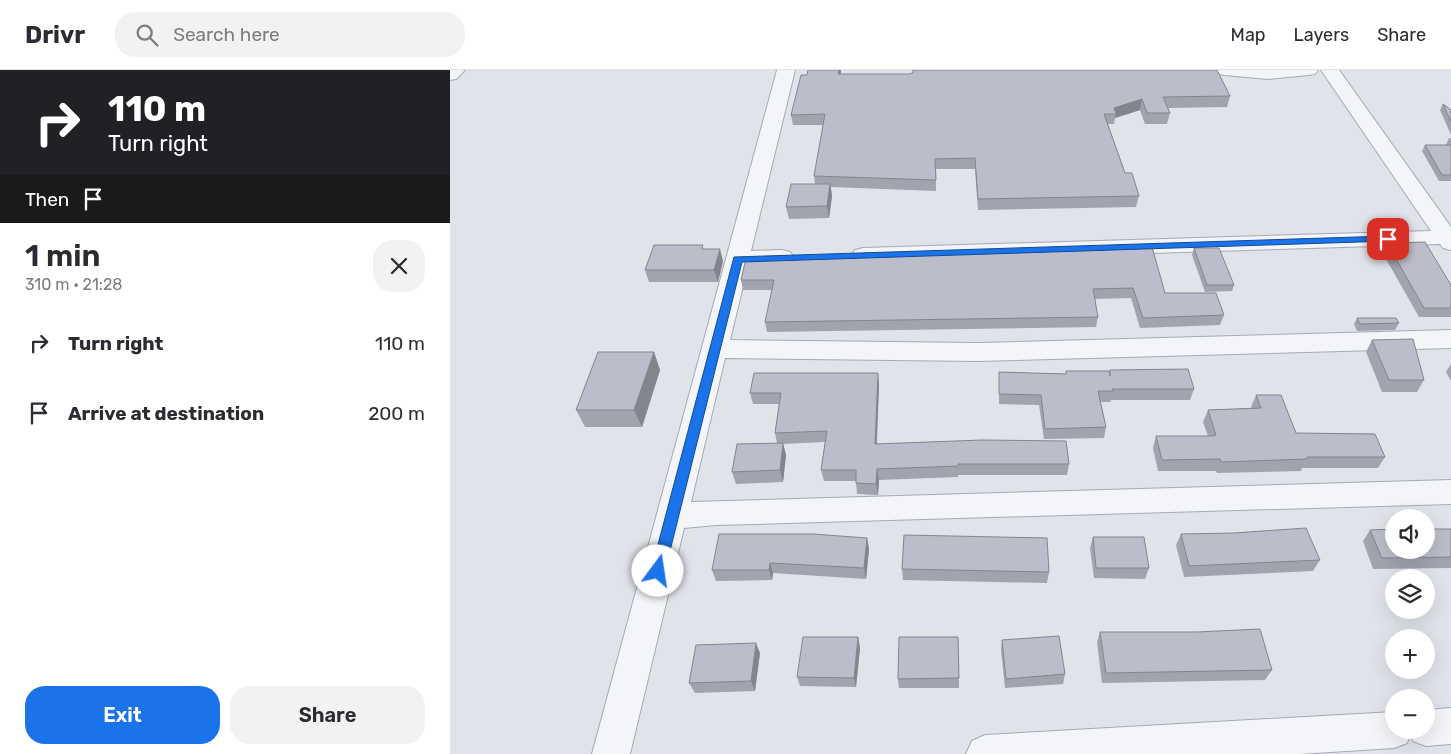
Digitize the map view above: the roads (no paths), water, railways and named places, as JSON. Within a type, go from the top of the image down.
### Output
[{"type":"street","points":[[450,75],[456,70]]},
{"type":"street","points":[[611,754],[786,70]]},
{"type":"street","points":[[1225,70],[1248,74],[1274,75],[1309,70]]},
{"type":"street","points":[[1330,70],[1450,239]]},
{"type":"street","points":[[846,256],[1450,239]]},
{"type":"street","points":[[738,259],[807,257]]},
{"type":"street","points":[[715,349],[978,352],[1451,339]]},
{"type":"street","points":[[672,516],[735,512],[1451,492]]},
{"type":"street","points":[[1435,727],[1451,726]]},
{"type":"street","points":[[985,754],[1385,731]]}]
